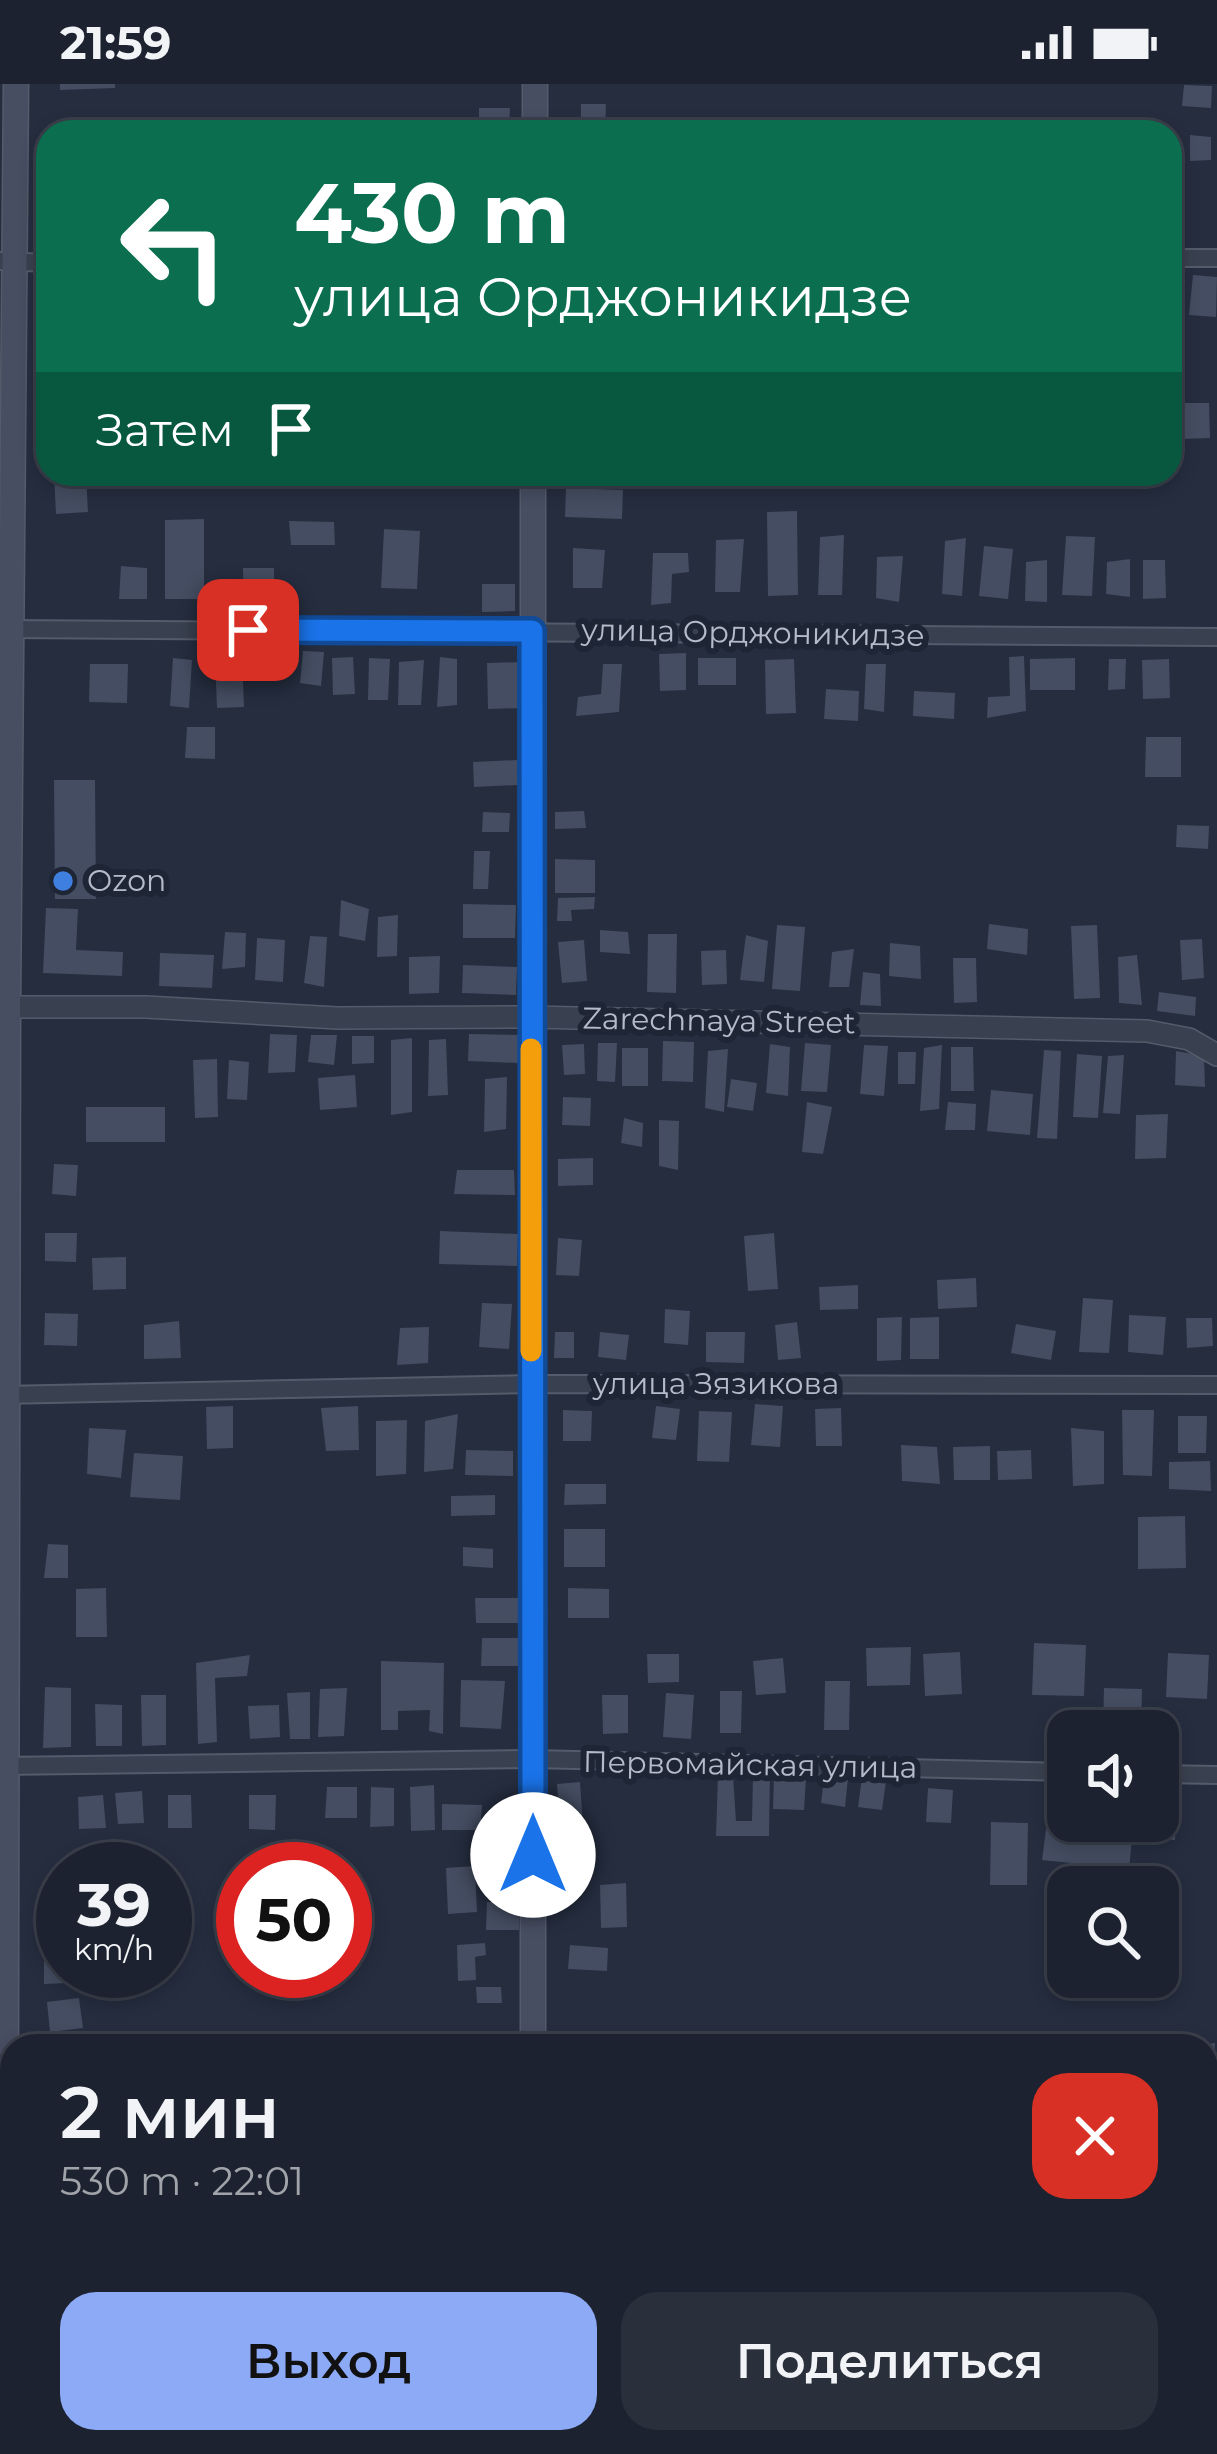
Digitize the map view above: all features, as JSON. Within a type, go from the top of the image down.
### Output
[{"type":"main road","points":[[5,2034],[8,262],[16,84]]},
{"type":"main road","points":[[535,120],[536,84]]},
{"type":"main road","points":[[532,486],[533,2034]]},
{"type":"street","points":[[1182,258],[1217,258]]},
{"type":"street","name":"улица Орджоникидзе","points":[[6,629],[1217,637]]},
{"type":"street","name":"Zarechnaya Street","points":[[4,1007],[146,1007],[337,1018],[531,1017],[1147,1030],[1189,1039],[1217,1055]]},
{"type":"street","name":"улица Зязикова","points":[[4,1395],[531,1384],[1217,1385]]},
{"type":"street","name":"Первомайская улица","points":[[3,1766],[533,1760],[1047,1772]]},
{"type":"street","points":[[1179,1774],[1217,1775]]},
{"type":"building","points":[[60,84],[115,84],[115,88],[60,90]]},
{"type":"building","points":[[1184,85],[1212,86],[1211,108],[1182,106]]},
{"type":"building","points":[[581,104],[606,104],[605,120],[581,120]]},
{"type":"building","points":[[479,108],[510,108],[509,120],[479,120]]},
{"type":"building","points":[[1190,135],[1211,137],[1211,160],[1190,161]]},
{"type":"building","points":[[1193,275],[1217,277],[1216,317],[1189,315]]},
{"type":"building","points":[[1182,403],[1209,403],[1210,438],[1182,439]]},
{"type":"building","points":[[55,486],[87,486],[88,512],[56,514]]},
{"type":"building","points":[[566,488],[623,490],[622,519],[565,517]]},
{"type":"building","points":[[797,511],[798,595],[768,596],[767,512]]},
{"type":"building","points":[[204,519],[204,599],[165,599],[165,520]]},
{"type":"building","points":[[289,521],[334,522],[335,545],[291,545]]},
{"type":"building","points":[[384,529],[420,531],[417,589],[381,588]]},
{"type":"building","points":[[844,535],[842,595],[818,595],[820,537]]},
{"type":"building","points":[[1066,536],[1095,537],[1092,596],[1062,595]]},
{"type":"building","points":[[966,538],[962,596],[942,594],[945,541]]},
{"type":"building","points":[[744,539],[740,592],[715,592],[716,540]]},
{"type":"building","points":[[984,546],[1013,549],[1008,599],[979,596]]},
{"type":"building","points":[[573,548],[605,550],[602,588],[573,588]]},
{"type":"building","points":[[653,553],[688,553],[689,572],[672,574],[671,603],[651,605]]},
{"type":"building","points":[[903,556],[899,602],[876,598],[877,557]]},
{"type":"building","points":[[1130,559],[1130,597],[1106,594],[1107,562]]},
{"type":"building","points":[[1047,560],[1047,602],[1025,601],[1026,562]]},
{"type":"building","points":[[1143,560],[1165,560],[1166,598],[1143,599]]},
{"type":"building","points":[[121,566],[147,568],[147,599],[119,599]]},
{"type":"building","points":[[243,568],[274,568],[274,606],[244,606]]},
{"type":"building","points":[[482,584],[515,584],[515,611],[482,612]]},
{"type":"building","points":[[303,651],[324,652],[321,686],[300,683]]},
{"type":"building","points":[[686,653],[686,690],[660,691],[659,654]]},
{"type":"building","points":[[242,655],[244,707],[217,708],[215,656]]},
{"type":"building","points":[[1024,656],[1026,711],[987,718],[988,697],[1010,696],[1009,657]]},
{"type":"building","points":[[353,657],[355,694],[333,695],[332,658]]},
{"type":"building","points":[[440,657],[457,659],[457,705],[437,707]]},
{"type":"building","points":[[173,658],[192,660],[189,708],[170,706]]},
{"type":"building","points":[[369,658],[390,659],[388,700],[368,700]]},
{"type":"building","points":[[698,658],[736,658],[736,685],[698,685]]},
{"type":"building","points":[[1075,658],[1075,690],[1030,690],[1030,659]]},
{"type":"building","points":[[794,659],[796,713],[766,714],[765,660]]},
{"type":"building","points":[[1109,659],[1126,659],[1125,689],[1108,690]]},
{"type":"building","points":[[1169,659],[1170,698],[1143,699],[1142,660]]},
{"type":"building","points":[[424,660],[421,705],[398,705],[399,662]]},
{"type":"building","points":[[521,662],[522,708],[488,709],[487,663]]},
{"type":"building","points":[[90,664],[128,664],[127,703],[89,702]]},
{"type":"building","points":[[603,664],[622,664],[619,712],[576,716],[578,697],[601,694]]},
{"type":"building","points":[[866,664],[886,664],[884,712],[864,709]]},
{"type":"building","points":[[826,689],[859,691],[858,721],[824,719]]},
{"type":"building","points":[[914,691],[955,693],[954,719],[913,716]]},
{"type":"building","points":[[187,727],[215,727],[215,759],[185,758]]},
{"type":"building","points":[[1146,737],[1181,737],[1181,777],[1145,777]]},
{"type":"building","points":[[517,760],[518,785],[474,787],[473,762]]},
{"type":"building","points":[[54,780],[95,780],[96,899],[55,899]]},
{"type":"building","points":[[584,811],[586,828],[555,829],[555,812]]},
{"type":"building","points":[[483,812],[510,813],[509,832],[482,832]]},
{"type":"building","points":[[1177,825],[1209,826],[1208,849],[1176,847]]},
{"type":"building","points":[[474,851],[490,851],[488,889],[473,889]]},
{"type":"building","points":[[555,859],[595,860],[595,893],[555,893]]},
{"type":"building","points":[[595,897],[594,909],[571,910],[572,921],[557,921],[558,898]]},
{"type":"building","points":[[341,900],[369,909],[365,941],[339,936]]},
{"type":"building","points":[[463,904],[516,905],[515,938],[463,938]]},
{"type":"building","points":[[46,908],[78,909],[76,950],[123,952],[122,976],[43,973]]},
{"type":"building","points":[[398,915],[397,956],[377,957],[378,917]]},
{"type":"building","points":[[989,924],[1028,929],[1027,955],[987,949]]},
{"type":"building","points":[[777,925],[805,927],[800,991],[772,989]]},
{"type":"building","points":[[1097,925],[1100,998],[1074,999],[1071,926]]},
{"type":"building","points":[[600,930],[628,932],[630,954],[600,952]]},
{"type":"building","points":[[225,932],[246,933],[245,967],[222,969]]},
{"type":"building","points":[[648,934],[677,934],[676,993],[647,992]]},
{"type":"building","points":[[746,935],[768,941],[764,982],[740,980]]},
{"type":"building","points":[[310,936],[327,937],[324,987],[304,983]]},
{"type":"building","points":[[257,938],[285,940],[283,982],[255,980]]},
{"type":"building","points":[[1202,939],[1204,978],[1182,980],[1180,940]]},
{"type":"building","points":[[584,940],[587,981],[562,983],[558,942]]},
{"type":"building","points":[[890,943],[920,946],[921,979],[889,976]]},
{"type":"building","points":[[854,949],[849,987],[829,987],[832,952]]},
{"type":"building","points":[[726,950],[727,984],[702,985],[701,951]]},
{"type":"building","points":[[160,953],[214,955],[212,988],[159,986]]},
{"type":"building","points":[[1137,955],[1142,1005],[1119,1003],[1118,957]]},
{"type":"building","points":[[440,956],[439,993],[409,994],[409,957]]},
{"type":"building","points":[[953,958],[976,958],[977,1002],[954,1003]]},
{"type":"building","points":[[463,965],[517,967],[516,995],[462,993]]},
{"type":"building","points":[[863,972],[880,974],[881,1006],[860,1005]]},
{"type":"building","points":[[1159,992],[1196,997],[1195,1016],[1157,1011]]},
{"type":"building","points":[[270,1034],[297,1035],[295,1072],[268,1073]]},
{"type":"building","points":[[469,1034],[519,1035],[518,1063],[468,1061]]},
{"type":"building","points":[[311,1035],[337,1035],[334,1065],[308,1062]]},
{"type":"building","points":[[352,1036],[374,1036],[374,1063],[352,1064]]},
{"type":"building","points":[[412,1038],[412,1112],[391,1115],[391,1040]]},
{"type":"building","points":[[446,1039],[448,1095],[428,1096],[429,1040]]},
{"type":"building","points":[[663,1041],[694,1042],[693,1082],[662,1081]]},
{"type":"building","points":[[598,1043],[617,1043],[615,1082],[597,1081]]},
{"type":"building","points":[[805,1043],[831,1045],[827,1092],[801,1091]]},
{"type":"building","points":[[584,1044],[585,1074],[564,1075],[562,1045]]},
{"type":"building","points":[[770,1044],[790,1047],[788,1096],[766,1093]]},
{"type":"building","points":[[864,1045],[888,1046],[884,1096],[860,1094]]},
{"type":"building","points":[[942,1045],[939,1109],[920,1111],[924,1048]]},
{"type":"building","points":[[951,1047],[973,1047],[974,1091],[951,1091]]},
{"type":"building","points":[[622,1048],[648,1048],[648,1086],[622,1086]]},
{"type":"building","points":[[728,1049],[724,1112],[705,1108],[708,1051]]},
{"type":"building","points":[[1044,1050],[1061,1051],[1057,1139],[1037,1138]]},
{"type":"building","points":[[1176,1051],[1204,1056],[1205,1087],[1175,1085]]},
{"type":"building","points":[[898,1052],[916,1052],[915,1084],[898,1084]]},
{"type":"building","points":[[1077,1054],[1102,1056],[1098,1118],[1073,1117]]},
{"type":"building","points":[[1124,1055],[1120,1114],[1103,1113],[1108,1056]]},
{"type":"building","points":[[217,1059],[218,1117],[195,1118],[193,1060]]},
{"type":"building","points":[[229,1060],[249,1062],[247,1100],[227,1099]]},
{"type":"building","points":[[355,1075],[357,1107],[320,1110],[318,1078]]},
{"type":"building","points":[[507,1077],[506,1129],[484,1132],[485,1079]]},
{"type":"building","points":[[731,1079],[757,1083],[753,1111],[727,1107]]},
{"type":"building","points":[[991,1090],[1033,1094],[1030,1135],[987,1131]]},
{"type":"building","points":[[563,1097],[591,1098],[590,1126],[562,1125]]},
{"type":"building","points":[[807,1102],[832,1107],[823,1154],[802,1152]]},
{"type":"building","points":[[948,1102],[976,1104],[975,1130],[945,1130]]},
{"type":"building","points":[[86,1107],[165,1107],[165,1142],[86,1142]]},
{"type":"building","points":[[1168,1114],[1166,1158],[1135,1159],[1136,1115]]},
{"type":"building","points":[[624,1118],[643,1123],[642,1147],[621,1143]]},
{"type":"building","points":[[659,1120],[679,1121],[678,1170],[659,1166]]},
{"type":"building","points":[[593,1158],[593,1185],[558,1186],[558,1159]]},
{"type":"building","points":[[54,1164],[78,1165],[76,1196],[52,1194]]},
{"type":"building","points":[[457,1170],[514,1170],[515,1195],[454,1194]]},
{"type":"building","points":[[440,1231],[518,1234],[517,1266],[439,1264]]},
{"type":"building","points":[[45,1233],[77,1233],[76,1262],[45,1261]]},
{"type":"building","points":[[774,1233],[778,1289],[748,1291],[744,1236]]},
{"type":"building","points":[[558,1238],[582,1240],[579,1276],[556,1275]]},
{"type":"building","points":[[126,1257],[126,1289],[93,1290],[92,1258]]},
{"type":"building","points":[[976,1278],[977,1307],[938,1309],[937,1280]]},
{"type":"building","points":[[858,1285],[858,1309],[820,1310],[819,1287]]},
{"type":"building","points":[[1083,1298],[1113,1300],[1109,1353],[1079,1352]]},
{"type":"building","points":[[482,1303],[512,1304],[509,1349],[479,1347]]},
{"type":"building","points":[[665,1309],[690,1311],[688,1345],[664,1343]]},
{"type":"building","points":[[45,1313],[78,1314],[77,1346],[44,1345]]},
{"type":"building","points":[[1129,1315],[1166,1317],[1163,1355],[1128,1352]]},
{"type":"building","points":[[902,1317],[901,1360],[877,1361],[877,1318]]},
{"type":"building","points":[[939,1317],[939,1359],[910,1359],[910,1318]]},
{"type":"building","points":[[1186,1318],[1212,1318],[1213,1346],[1187,1348]]},
{"type":"building","points":[[179,1321],[181,1358],[144,1359],[144,1325]]},
{"type":"building","points":[[797,1322],[801,1358],[778,1360],[775,1325]]},
{"type":"building","points":[[1016,1324],[1056,1331],[1051,1360],[1011,1353]]},
{"type":"building","points":[[429,1327],[428,1363],[397,1365],[400,1328]]},
{"type":"building","points":[[555,1332],[574,1332],[574,1358],[554,1358]]},
{"type":"building","points":[[600,1332],[629,1335],[626,1360],[598,1357]]},
{"type":"building","points":[[706,1332],[745,1332],[744,1363],[706,1362]]},
{"type":"building","points":[[755,1404],[783,1406],[780,1447],[751,1445]]},
{"type":"building","points":[[233,1406],[233,1448],[207,1449],[206,1407]]},
{"type":"building","points":[[358,1406],[359,1450],[326,1451],[321,1408]]},
{"type":"building","points":[[656,1406],[680,1409],[676,1440],[652,1438]]},
{"type":"building","points":[[841,1408],[842,1446],[816,1446],[815,1409]]},
{"type":"building","points":[[563,1410],[592,1411],[591,1441],[563,1441]]},
{"type":"building","points":[[1122,1410],[1154,1410],[1152,1476],[1123,1475]]},
{"type":"building","points":[[699,1411],[732,1412],[729,1462],[697,1461]]},
{"type":"building","points":[[458,1414],[453,1469],[424,1472],[425,1421]]},
{"type":"building","points":[[1178,1416],[1207,1416],[1206,1453],[1178,1453]]},
{"type":"building","points":[[407,1420],[406,1474],[376,1476],[376,1421]]},
{"type":"building","points":[[89,1428],[126,1430],[121,1478],[87,1474]]},
{"type":"building","points":[[1071,1428],[1104,1431],[1104,1484],[1073,1486]]},
{"type":"building","points":[[901,1445],[937,1447],[940,1484],[902,1481]]},
{"type":"building","points":[[990,1446],[990,1480],[954,1480],[953,1447]]},
{"type":"building","points":[[466,1450],[513,1451],[513,1476],[465,1475]]},
{"type":"building","points":[[1031,1450],[1032,1479],[998,1480],[997,1451]]},
{"type":"building","points":[[134,1453],[183,1456],[180,1500],[130,1497]]},
{"type":"building","points":[[1210,1461],[1211,1491],[1169,1489],[1169,1462]]},
{"type":"building","points":[[565,1484],[606,1484],[606,1504],[564,1505]]},
{"type":"building","points":[[495,1495],[495,1515],[451,1516],[451,1496]]},
{"type":"building","points":[[1185,1516],[1186,1568],[1138,1569],[1138,1517]]},
{"type":"building","points":[[564,1529],[605,1529],[605,1567],[564,1567]]},
{"type":"building","points":[[48,1544],[68,1545],[68,1578],[44,1578]]},
{"type":"building","points":[[463,1547],[493,1549],[493,1568],[463,1566]]},
{"type":"building","points":[[106,1588],[107,1637],[76,1637],[76,1589]]},
{"type":"building","points":[[568,1588],[609,1589],[609,1618],[568,1618]]},
{"type":"building","points":[[475,1598],[520,1598],[520,1623],[476,1623]]},
{"type":"building","points":[[482,1638],[522,1638],[521,1666],[481,1666]]},
{"type":"building","points":[[1034,1643],[1086,1645],[1084,1696],[1032,1695]]},
{"type":"building","points":[[911,1647],[910,1685],[867,1686],[866,1648]]},
{"type":"building","points":[[960,1652],[962,1694],[925,1696],[923,1654]]},
{"type":"building","points":[[1168,1653],[1209,1655],[1207,1699],[1166,1697]]},
{"type":"building","points":[[647,1654],[679,1654],[679,1682],[648,1683]]},
{"type":"building","points":[[250,1655],[247,1676],[215,1678],[217,1742],[198,1744],[196,1663]]},
{"type":"building","points":[[783,1658],[786,1693],[756,1695],[753,1661]]},
{"type":"building","points":[[381,1661],[444,1663],[443,1734],[429,1731],[430,1710],[398,1711],[398,1730],[381,1730]]},
{"type":"building","points":[[461,1680],[505,1681],[501,1729],[460,1727]]},
{"type":"building","points":[[825,1681],[850,1681],[849,1730],[824,1730]]},
{"type":"building","points":[[45,1687],[71,1688],[71,1747],[43,1748]]},
{"type":"building","points":[[347,1688],[344,1736],[318,1737],[320,1689]]},
{"type":"building","points":[[1104,1688],[1142,1689],[1142,1710],[1103,1710]]},
{"type":"building","points":[[720,1691],[742,1691],[741,1733],[720,1733]]},
{"type":"building","points":[[310,1692],[310,1739],[290,1739],[287,1693]]},
{"type":"building","points":[[666,1693],[694,1695],[691,1739],[663,1737]]},
{"type":"building","points":[[141,1695],[166,1695],[166,1745],[142,1746]]},
{"type":"building","points":[[602,1695],[628,1695],[628,1733],[603,1734]]},
{"type":"building","points":[[95,1704],[122,1705],[122,1746],[96,1746]]},
{"type":"building","points":[[279,1705],[280,1737],[250,1739],[248,1706]]},
{"type":"building","points":[[718,1774],[733,1775],[736,1821],[752,1821],[753,1775],[770,1774],[769,1836],[716,1836]]},
{"type":"building","points":[[774,1776],[806,1778],[804,1810],[773,1809]]},
{"type":"building","points":[[862,1777],[886,1781],[882,1810],[858,1807]]},
{"type":"building","points":[[824,1778],[848,1778],[845,1807],[821,1803]]},
{"type":"building","points":[[580,1782],[583,1825],[560,1827],[557,1784]]},
{"type":"building","points":[[434,1785],[435,1830],[411,1831],[410,1787]]},
{"type":"building","points":[[327,1787],[357,1787],[357,1818],[325,1818]]},
{"type":"building","points":[[371,1787],[394,1788],[394,1826],[370,1827]]},
{"type":"building","points":[[928,1788],[953,1790],[951,1823],[926,1822]]},
{"type":"building","points":[[142,1791],[144,1823],[118,1824],[115,1793]]},
{"type":"building","points":[[103,1795],[106,1828],[79,1829],[78,1797]]},
{"type":"building","points":[[168,1795],[191,1795],[192,1828],[168,1828]]},
{"type":"building","points":[[249,1795],[276,1795],[275,1830],[249,1829]]},
{"type":"building","points":[[442,1804],[482,1805],[480,1830],[442,1830]]},
{"type":"building","points":[[991,1822],[1028,1823],[1027,1885],[990,1885]]},
{"type":"building","points":[[1046,1829],[1047,1842],[1132,1842],[1129,1866],[1042,1860]]},
{"type":"building","points":[[475,1866],[477,1912],[448,1914],[446,1868]]},
{"type":"building","points":[[626,1883],[627,1927],[601,1928],[600,1885]]},
{"type":"building","points":[[487,1902],[519,1902],[519,1930],[486,1930]]},
{"type":"building","points":[[485,1943],[486,1955],[475,1957],[476,1980],[458,1981],[457,1945]]},
{"type":"building","points":[[570,1945],[608,1948],[607,1971],[568,1969]]},
{"type":"building","points":[[476,1987],[501,1987],[502,2003],[477,2003]]},
{"type":"building","points":[[79,1998],[83,2028],[50,2032],[47,2002]]},
{"type":"slow traffic","points":[[531,1049],[531,1351]]},
{"type":"place","name":"Ozon","points":[[63,881]]},
{"type":"route","points":[[248,630],[532,631],[533,1855]]}]
